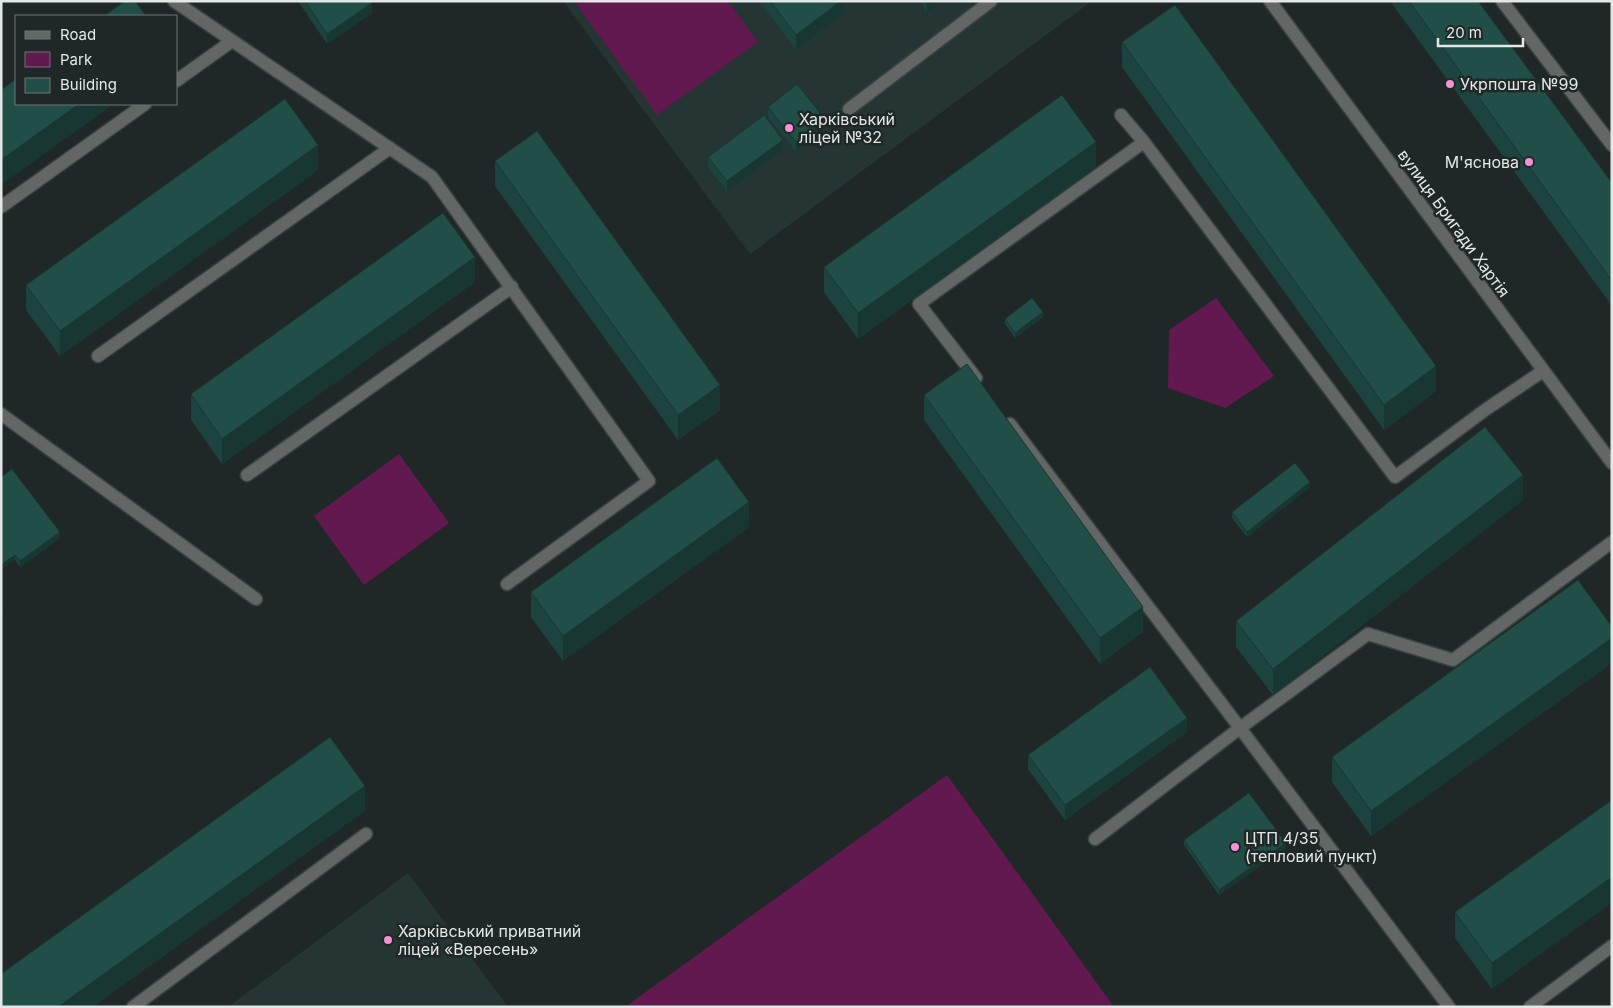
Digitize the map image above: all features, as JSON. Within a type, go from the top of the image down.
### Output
[{"type":"street","points":[[174,1],[432,177],[649,480],[507,584]]},
{"type":"street","points":[[849,109],[991,1]]},
{"type":"street","name":"вулиця Бригади Хартія","points":[[1270,1],[1612,463]]},
{"type":"street","points":[[1502,1],[1612,145]]},
{"type":"street","points":[[178,80],[232,41]]},
{"type":"street","points":[[1,207],[144,105]]},
{"type":"street","points":[[1121,115],[1144,142],[1394,477],[1485,410],[1543,371]]},
{"type":"street","points":[[985,391],[919,304],[1144,142]]},
{"type":"street","points":[[98,356],[390,148]]},
{"type":"street","points":[[247,475],[512,287]]},
{"type":"street","points":[[1,414],[256,599]]},
{"type":"street","points":[[1003,415],[1449,1007]]},
{"type":"street","points":[[1095,839],[1240,728],[1368,634],[1453,660],[1612,542]]},
{"type":"street","points":[[132,1007],[366,834]]},
{"type":"street","points":[[1530,1007],[1612,946]]},
{"type":"shaded area","name":"Харківський ліцей №32","points":[[563,1],[1092,1],[750,254]]},
{"type":"shaded area","name":"Харківський приватний ліцей «Вересень»","points":[[408,873],[508,1007],[228,1007]]},
{"type":"green space","points":[[574,1],[728,1],[758,42],[657,115]]},
{"type":"green space","points":[[1216,298],[1274,376],[1225,408],[1168,388],[1169,330]]},
{"type":"green space","points":[[399,454],[449,523],[364,585],[314,516]]},
{"type":"green space","points":[[947,775],[1114,1007],[625,1007]]},
{"type":"building","points":[[125,1],[135,1],[145,15],[105,15]]},
{"type":"building","points":[[305,1],[371,1],[372,3],[327,34]]},
{"type":"building","points":[[770,1],[841,1],[796,35]]},
{"type":"building","points":[[1409,1],[1478,1],[1612,183],[1612,281]]},
{"type":"building","points":[[1175,5],[1436,366],[1384,405],[1122,42]]},
{"type":"building","points":[[15,80],[15,105],[78,105],[1,160],[1,90]]},
{"type":"building","points":[[797,84],[825,119],[796,142],[768,107]]},
{"type":"building","points":[[1062,95],[1096,142],[858,313],[824,267]]},
{"type":"building","points":[[285,99],[318,145],[60,331],[26,285]]},
{"type":"building","points":[[764,115],[783,140],[727,181],[708,157]]},
{"type":"building","points":[[537,131],[720,385],[678,415],[495,161]]},
{"type":"building","points":[[443,213],[475,257],[222,439],[191,394]]},
{"type":"building","points":[[1032,298],[1043,312],[1015,333],[1005,319]]},
{"type":"building","points":[[967,364],[1143,607],[1100,638],[924,395]]},
{"type":"building","points":[[1485,427],[1523,475],[1273,669],[1236,621]]},
{"type":"building","points":[[717,458],[749,502],[563,636],[531,592]]},
{"type":"building","points":[[1295,463],[1310,482],[1247,532],[1232,512]]},
{"type":"building","points":[[12,469],[60,532],[20,561],[15,555],[1,565],[1,477]]},
{"type":"building","points":[[1578,580],[1612,627],[1612,638],[1371,811],[1332,757]]},
{"type":"building","points":[[1150,667],[1187,718],[1065,805],[1028,755]]},
{"type":"building","points":[[330,737],[365,786],[58,1007],[1,1007],[1,974]]},
{"type":"building","name":"ЦТП 4/35 (тепловий пункт)","points":[[1249,793],[1286,843],[1219,890],[1184,840]]},
{"type":"building","points":[[1612,800],[1612,877],[1492,963],[1455,912]]},
{"type":"place","name":"Укрпошта №99","points":[[1450,84]]},
{"type":"place","name":"Харківський ліцей №32","points":[[789,128]]},
{"type":"place","name":"М'яснова","points":[[1529,162]]},
{"type":"place","name":"ЦТП 4/35 (тепловий пункт)","points":[[1235,847]]},
{"type":"place","name":"Харківський приватний ліцей «Вересень»","points":[[388,940]]}]
